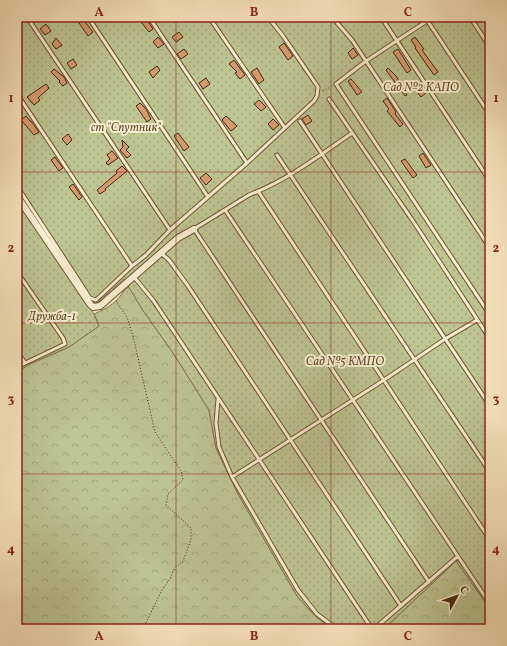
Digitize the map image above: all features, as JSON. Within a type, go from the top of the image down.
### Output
[{"type":"street","points":[[17,196],[93,307],[100,306],[178,238],[194,229]]},
{"type":"lane","points":[[27,17],[170,230]]},
{"type":"lane","points":[[88,17],[208,197]]},
{"type":"lane","points":[[149,17],[247,163]]},
{"type":"lane","points":[[209,17],[285,128]]},
{"type":"lane","points":[[17,186],[90,298],[96,300],[146,255],[170,230],[247,163],[314,101],[318,91],[313,79],[268,17]]},
{"type":"lane","points":[[332,17],[352,40],[490,248]]},
{"type":"lane","points":[[381,17],[490,181]]},
{"type":"lane","points":[[425,17],[490,115]]},
{"type":"lane","points":[[433,17],[366,61],[336,84],[490,315]]},
{"type":"lane","points":[[470,17],[490,47]]},
{"type":"lane","points":[[17,94],[132,266]]},
{"type":"lane","points":[[329,99],[415,224],[490,340]]},
{"type":"lane","points":[[300,121],[490,406]]},
{"type":"lane","points":[[352,133],[291,174],[249,195],[194,229],[429,582]]},
{"type":"lane","points":[[277,155],[490,472]]},
{"type":"lane","points":[[258,191],[490,540]]},
{"type":"lane","points":[[224,210],[490,604]]},
{"type":"lane","points":[[161,253],[169,260],[188,286],[400,606]]},
{"type":"lane","points":[[17,272],[63,338],[65,344],[17,368]]},
{"type":"lane","points":[[134,277],[153,300],[373,629],[457,557]]},
{"type":"lane","points":[[232,476],[477,320]]},
{"type":"lane","points":[[17,352],[25,363]]},
{"type":"lane","points":[[218,399],[216,423],[219,447],[232,476],[298,590],[317,614],[337,629]]},
{"type":"path","points":[[318,91],[326,90],[336,84]]},
{"type":"path","points":[[113,295],[127,317],[133,336],[155,432],[181,471],[183,480],[168,494],[166,505],[191,528],[191,540],[183,561],[174,569],[143,629]]},
{"type":"green space","points":[[17,17],[490,17],[490,609],[456,561],[384,629],[332,629],[315,616],[297,596],[238,494],[216,448],[209,410],[173,353],[142,309],[124,279],[97,303],[91,303],[17,192]]},
{"type":"green space","name":"Дружба-1","points":[[17,200],[94,314],[99,326],[69,347],[30,364],[17,372]]},
{"type":"green space","points":[[129,287],[209,410],[216,448],[238,494],[297,596],[315,616],[332,629],[17,629],[17,372],[30,364],[69,347],[99,326],[94,314],[112,304],[119,298],[125,289]]},
{"type":"green space","points":[[456,561],[490,609],[490,629],[384,629]]},
{"type":"building","points":[[81,17],[93,32],[88,36],[77,20]]},
{"type":"building","points":[[137,17],[145,17],[153,29],[149,32]]},
{"type":"building","points":[[46,24],[51,31],[45,35],[40,29]]},
{"type":"building","points":[[179,32],[183,37],[176,42],[172,37]]},
{"type":"building","points":[[158,37],[164,44],[158,48],[153,42]]},
{"type":"building","points":[[415,37],[424,49],[422,50],[438,72],[434,75],[411,40]]},
{"type":"building","points":[[56,38],[62,45],[56,49],[52,44]]},
{"type":"building","points":[[284,43],[293,56],[288,60],[279,47]]},
{"type":"building","points":[[353,48],[358,55],[352,59],[348,53]]},
{"type":"building","points":[[184,49],[188,54],[181,59],[177,54]]},
{"type":"building","points":[[398,49],[411,70],[407,73],[393,52]]},
{"type":"building","points":[[73,59],[77,65],[71,69],[67,63]]},
{"type":"building","points":[[234,60],[245,75],[240,79],[235,73],[237,72],[229,64]]},
{"type":"building","points":[[157,66],[160,70],[153,78],[149,72]]},
{"type":"building","points":[[257,68],[264,80],[259,84],[251,72]]},
{"type":"building","points":[[388,68],[396,76],[407,95],[405,96],[386,70]]},
{"type":"building","points":[[54,69],[64,77],[67,83],[63,86],[51,72]]},
{"type":"building","points":[[206,78],[210,84],[203,89],[199,83]]},
{"type":"building","points":[[351,79],[362,92],[357,95],[348,81]]},
{"type":"building","points":[[46,84],[49,88],[38,98],[40,100],[34,105],[27,97]]},
{"type":"building","points":[[422,87],[426,93],[421,97],[416,91]]},
{"type":"building","points":[[387,98],[396,112],[395,114],[403,124],[400,127],[387,111],[389,109],[383,101]]},
{"type":"building","points":[[259,100],[266,107],[261,111],[254,104]]},
{"type":"building","points":[[140,103],[146,109],[151,119],[147,122],[136,106]]},
{"type":"building","points":[[308,115],[312,121],[306,125],[302,119]]},
{"type":"building","points":[[26,116],[39,132],[34,135],[21,120]]},
{"type":"building","points":[[226,116],[237,126],[231,131],[222,120]]},
{"type":"building","points":[[273,119],[279,125],[273,130],[268,124]]},
{"type":"building","points":[[178,133],[189,147],[184,151],[174,136]]},
{"type":"building","points":[[68,134],[72,140],[67,145],[62,139]]},
{"type":"building","points":[[122,140],[129,147],[126,150],[131,155],[127,158],[120,150],[123,147]]},
{"type":"building","points":[[112,151],[118,158],[108,165],[106,163],[110,159],[107,155]]},
{"type":"building","points":[[423,153],[431,165],[426,168],[419,156]]},
{"type":"building","points":[[55,157],[63,168],[59,171],[51,160]]},
{"type":"building","points":[[405,159],[417,175],[413,178],[401,161]]},
{"type":"building","points":[[122,166],[127,171],[100,194],[97,190],[117,173],[116,171]]},
{"type":"building","points":[[206,173],[212,179],[206,185],[200,178]]},
{"type":"building","points":[[73,184],[82,197],[79,200],[69,187]]},
{"type":"park label","name":"Сад №2 КАПО","points":[[421,87]]},
{"type":"park label","name":"ст \"Спутник\"","points":[[126,127]]},
{"type":"park label","name":"Сад №5 КМПО","points":[[345,361]]}]
